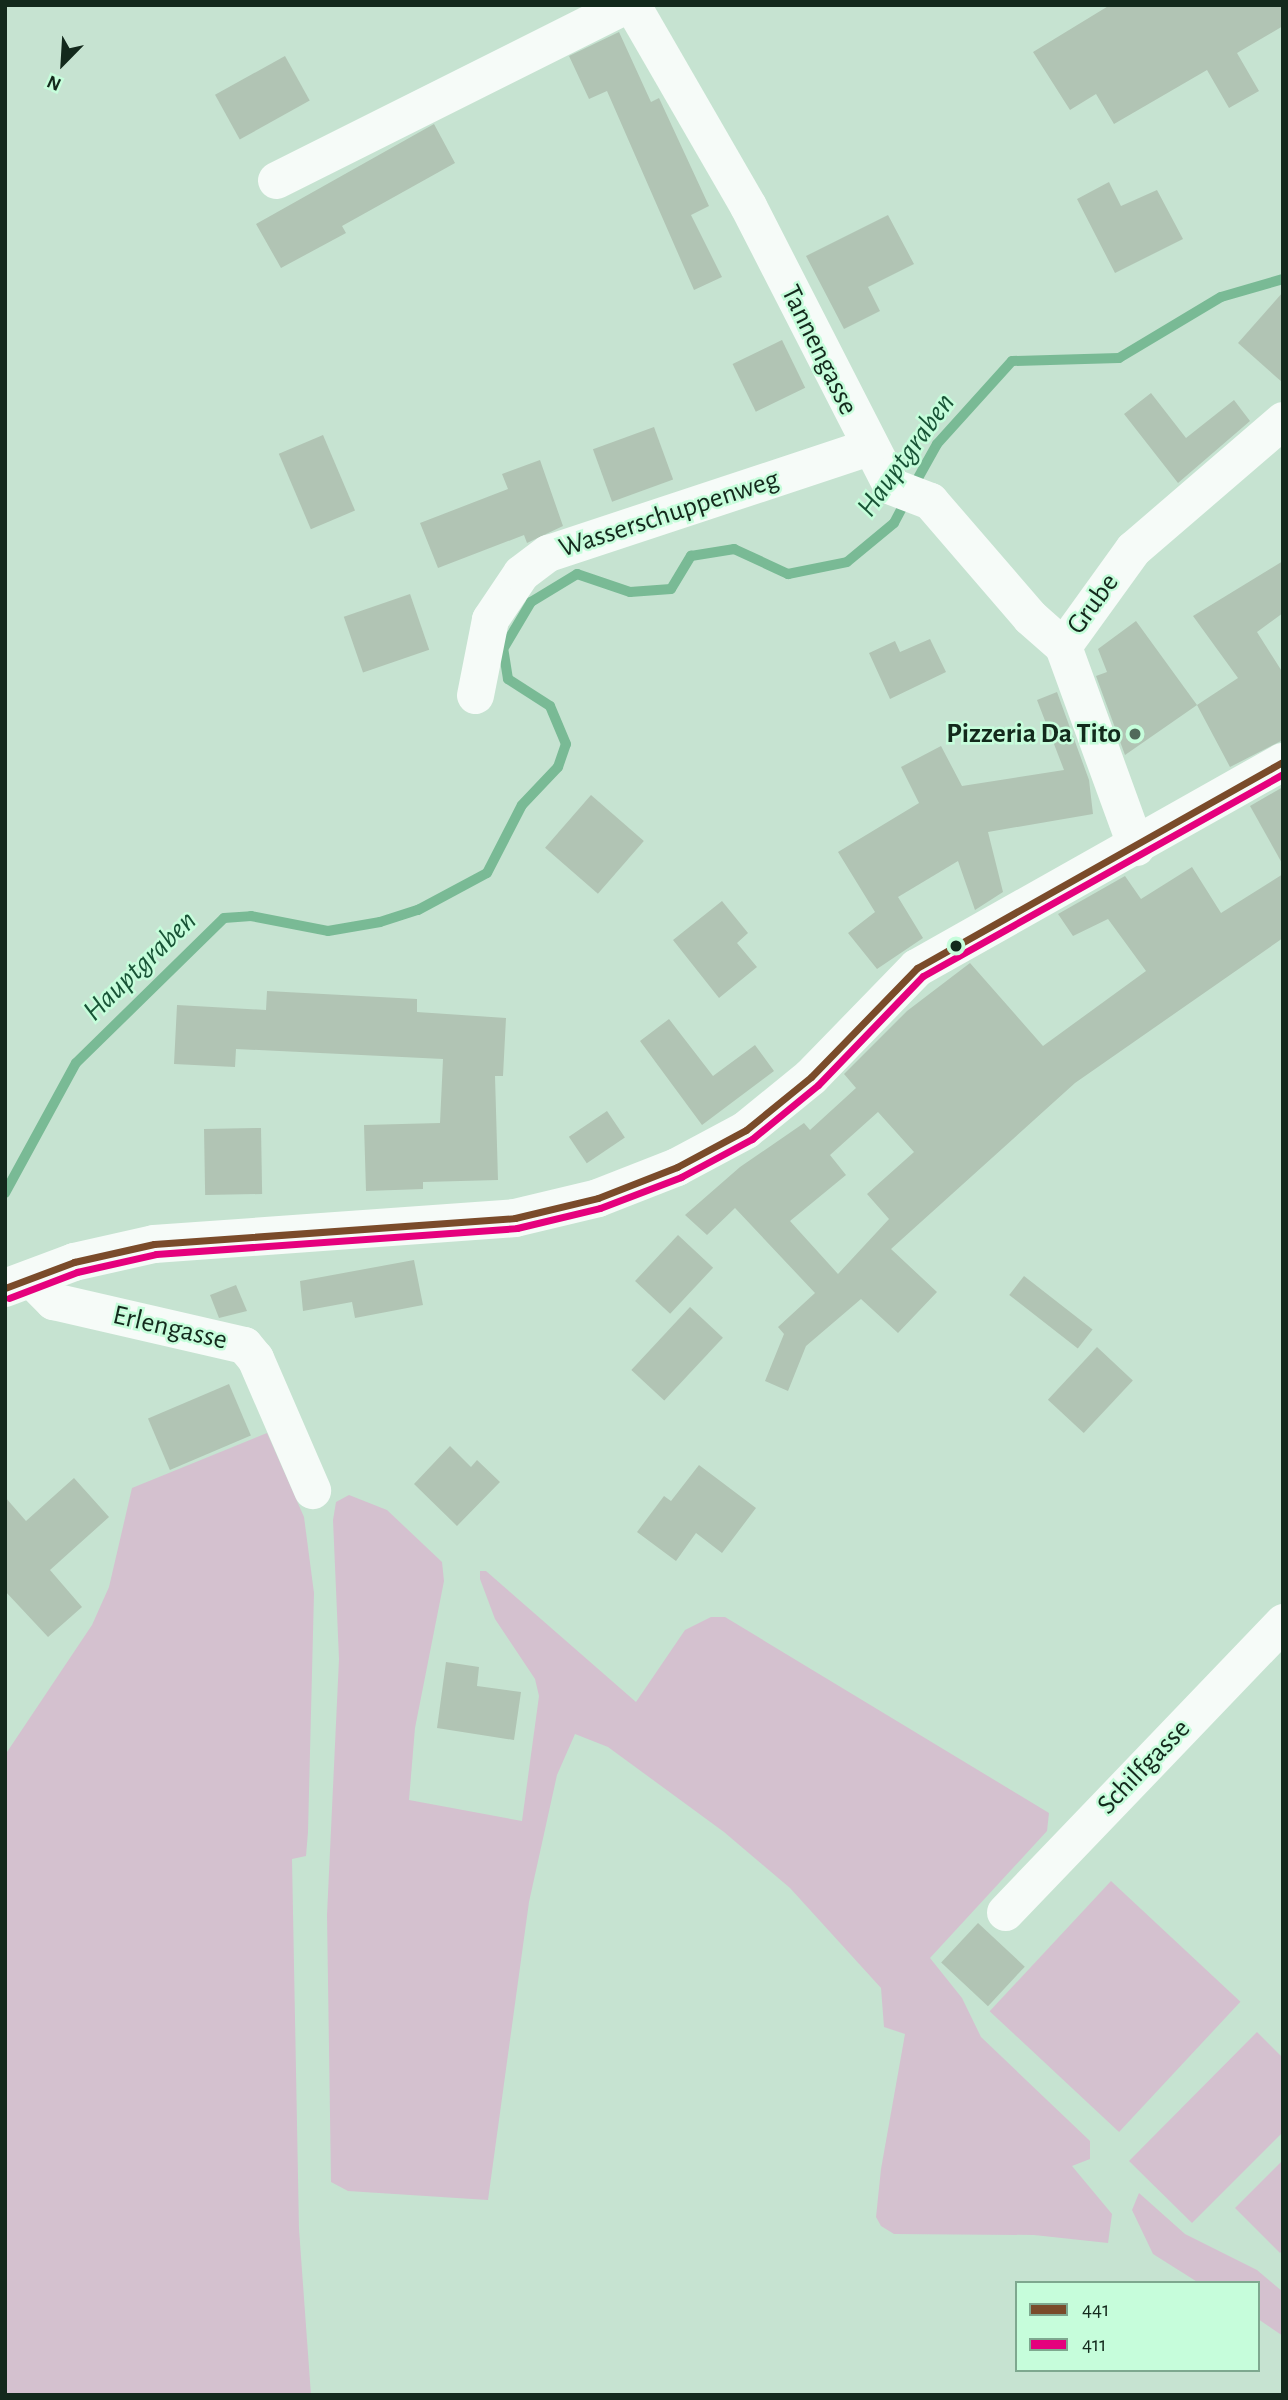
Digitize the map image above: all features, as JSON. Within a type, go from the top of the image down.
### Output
[{"type":"street","points":[[276,180],[625,5]]},
{"type":"street","name":"Tannengasse","points":[[632,5],[748,206],[868,447],[891,486],[930,501],[1030,617],[1063,646]]},
{"type":"street","name":"Grube","points":[[1136,847],[1063,646],[1133,549],[1283,420]]},
{"type":"street","name":"Wasserschuppenweg","points":[[475,695],[490,619],[521,573],[548,553],[868,447]]},
{"type":"street","points":[[18,1283],[154,1244],[515,1218],[621,1189],[746,1130],[811,1077],[917,968],[1283,762]]},
{"type":"street","name":"Erlengasse","points":[[18,1283],[53,1301],[244,1345],[256,1358],[312,1490]]},
{"type":"street","name":"Schilfgasse","points":[[1005,1912],[1283,1622]]},
{"type":"shaded area","points":[[267,1433],[304,1517],[314,1593],[308,1832],[306,1856],[292,1859],[299,2229],[311,2395],[5,2395],[5,1755],[92,1625],[109,1587],[132,1488]]},
{"type":"shaded area","points":[[349,1495],[387,1510],[442,1562],[444,1581],[415,1728],[409,1800],[522,1821],[539,1696],[535,1679],[495,1619],[480,1579],[480,1571],[486,1571],[636,1702],[685,1630],[711,1617],[725,1617],[1049,1813],[1047,1831],[930,1958],[962,1998],[981,2037],[1090,2141],[1090,2159],[1072,2166],[1112,2214],[1108,2243],[1034,2235],[894,2234],[881,2226],[876,2217],[881,2169],[905,2034],[884,2027],[881,1988],[790,1888],[724,1832],[608,1747],[575,1734],[557,1775],[529,1902],[488,2200],[348,2191],[331,2182],[327,1915],[339,1659],[333,1520],[336,1502]]},
{"type":"shaded area","points":[[1111,1881],[1240,2002],[1119,2132],[990,2011]]},
{"type":"shaded area","points":[[1257,2032],[1283,2058],[1283,2132],[1192,2223],[1129,2161]]},
{"type":"shaded area","points":[[1283,2160],[1283,2250],[1280,2253],[1235,2208]]},
{"type":"shaded area","points":[[1139,2193],[1185,2234],[1257,2270],[1283,2292],[1283,2336],[1260,2320],[1260,2281],[1196,2281],[1153,2254],[1132,2210]]},
{"type":"building","points":[[1110,5],[1283,5],[1283,26],[1237,53],[1259,91],[1229,108],[1207,70],[1114,124],[1096,94],[1070,110],[1033,52]]},
{"type":"building","points":[[619,32],[651,102],[659,98],[709,206],[691,215],[722,277],[694,290],[607,91],[589,99],[569,56]]},
{"type":"building","points":[[285,56],[310,101],[240,139],[215,95]]},
{"type":"building","points":[[434,124],[455,163],[342,226],[346,233],[281,268],[256,224]]},
{"type":"building","points":[[1109,182],[1121,206],[1157,190],[1183,239],[1115,273],[1077,199]]},
{"type":"building","points":[[888,215],[914,264],[868,287],[880,311],[844,329],[806,256]]},
{"type":"building","points":[[1283,292],[1283,383],[1238,343]]},
{"type":"building","points":[[782,340],[805,388],[756,412],[733,364]]},
{"type":"building","points":[[1151,393],[1186,438],[1234,400],[1250,421],[1178,483],[1124,414]]},
{"type":"building","points":[[654,427],[673,480],[612,502],[593,449]]},
{"type":"building","points":[[323,435],[355,510],[311,529],[279,454]]},
{"type":"building","points":[[540,460],[563,526],[527,543],[524,535],[438,568],[420,523],[508,489],[502,474]]},
{"type":"building","points":[[1283,561],[1283,613],[1257,632],[1283,673],[1283,740],[1230,767],[1197,705],[1238,678],[1193,616]]},
{"type":"building","points":[[410,594],[429,650],[363,673],[344,617]]},
{"type":"building","points":[[1136,621],[1197,705],[1125,755],[1096,676],[1107,672],[1098,649]]},
{"type":"building","points":[[930,639],[946,672],[890,699],[869,653],[895,641],[900,652]]},
{"type":"building","points":[[1057,692],[1089,780],[1093,814],[988,832],[1003,892],[975,910],[958,861],[898,897],[923,938],[877,969],[848,933],[875,912],[838,852],[919,803],[901,767],[941,746],[962,786],[1064,770],[1037,700]]},
{"type":"building","points":[[1283,787],[1283,865],[1250,806]]},
{"type":"building","points":[[591,795],[644,841],[598,894],[545,848]]},
{"type":"building","points":[[1192,867],[1221,913],[1283,874],[1283,938],[1075,1083],[891,1249],[937,1292],[898,1333],[861,1299],[806,1346],[788,1391],[765,1381],[784,1334],[778,1327],[815,1293],[735,1208],[707,1235],[685,1215],[740,1167],[804,1123],[810,1130],[856,1088],[844,1074],[907,1011],[970,963],[1043,1046],[1146,971],[1108,919],[1073,936],[1058,914],[1125,876],[1141,899]],"holes":[[[878,1112],[914,1152],[867,1194],[889,1219],[838,1274],[790,1221],[846,1175],[830,1155]]]},
{"type":"building","points":[[722,901],[748,933],[737,943],[757,967],[719,998],[673,940]]},
{"type":"building","points":[[267,991],[417,999],[417,1012],[506,1018],[503,1076],[495,1076],[498,1180],[423,1182],[423,1189],[366,1191],[364,1125],[440,1123],[443,1059],[236,1049],[235,1067],[174,1064],[177,1005],[266,1010]]},
{"type":"building","points":[[669,1019],[713,1076],[755,1045],[774,1071],[702,1125],[640,1041]]},
{"type":"building","points":[[607,1111],[625,1138],[587,1163],[569,1137]]},
{"type":"building","points":[[261,1128],[262,1194],[205,1195],[204,1129]]},
{"type":"building","points":[[678,1235],[713,1268],[670,1314],[635,1281]]},
{"type":"building","points":[[414,1260],[423,1305],[355,1318],[352,1302],[303,1311],[300,1281]]},
{"type":"building","points":[[1024,1276],[1093,1330],[1078,1348],[1009,1295]]},
{"type":"building","points":[[236,1285],[247,1311],[219,1318],[210,1295]]},
{"type":"building","points":[[690,1307],[723,1338],[664,1401],[631,1370]]},
{"type":"building","points":[[1097,1347],[1133,1380],[1084,1433],[1048,1400]]},
{"type":"building","points":[[229,1384],[251,1436],[170,1470],[148,1418]]},
{"type":"building","points":[[450,1446],[471,1467],[477,1460],[500,1482],[457,1526],[414,1484]]},
{"type":"building","points":[[699,1465],[756,1508],[722,1553],[696,1533],[676,1561],[637,1532],[664,1496],[671,1501]]},
{"type":"building","points":[[74,1478],[109,1517],[50,1570],[82,1607],[48,1637],[5,1591],[5,1497],[26,1521]]},
{"type":"building","points":[[446,1662],[479,1667],[477,1686],[521,1692],[514,1740],[437,1728]]},
{"type":"building","points":[[978,1923],[1025,1967],[988,2006],[941,1962]]},
{"type":"waterway","name":"Hauptgraben","points":[[913,487],[937,444],[1012,361],[1119,358],[1221,297],[1283,279]]},
{"type":"waterway","name":"Hauptgraben","points":[[5,1193],[76,1063],[224,918],[251,916],[328,931],[380,922],[418,910],[487,873],[522,805],[558,767],[566,744],[550,706],[508,679],[503,649],[531,602],[577,574],[630,592],[671,589],[691,556],[734,549],[788,574],[847,562],[894,523],[906,500]]},
{"type":"transit line","name":"441","points":[[5,1288],[74,1262],[154,1244],[515,1218],[598,1198],[677,1167],[746,1130],[811,1077],[917,968],[1283,762]]},
{"type":"transit line","name":"411","points":[[9,1298],[77,1272],[156,1254],[517,1228],[600,1208],[681,1177],[752,1139],[818,1085],[923,976],[1283,774]]},
{"type":"place","name":"Pizzeria Da Tito","points":[[1135,734]]}]
